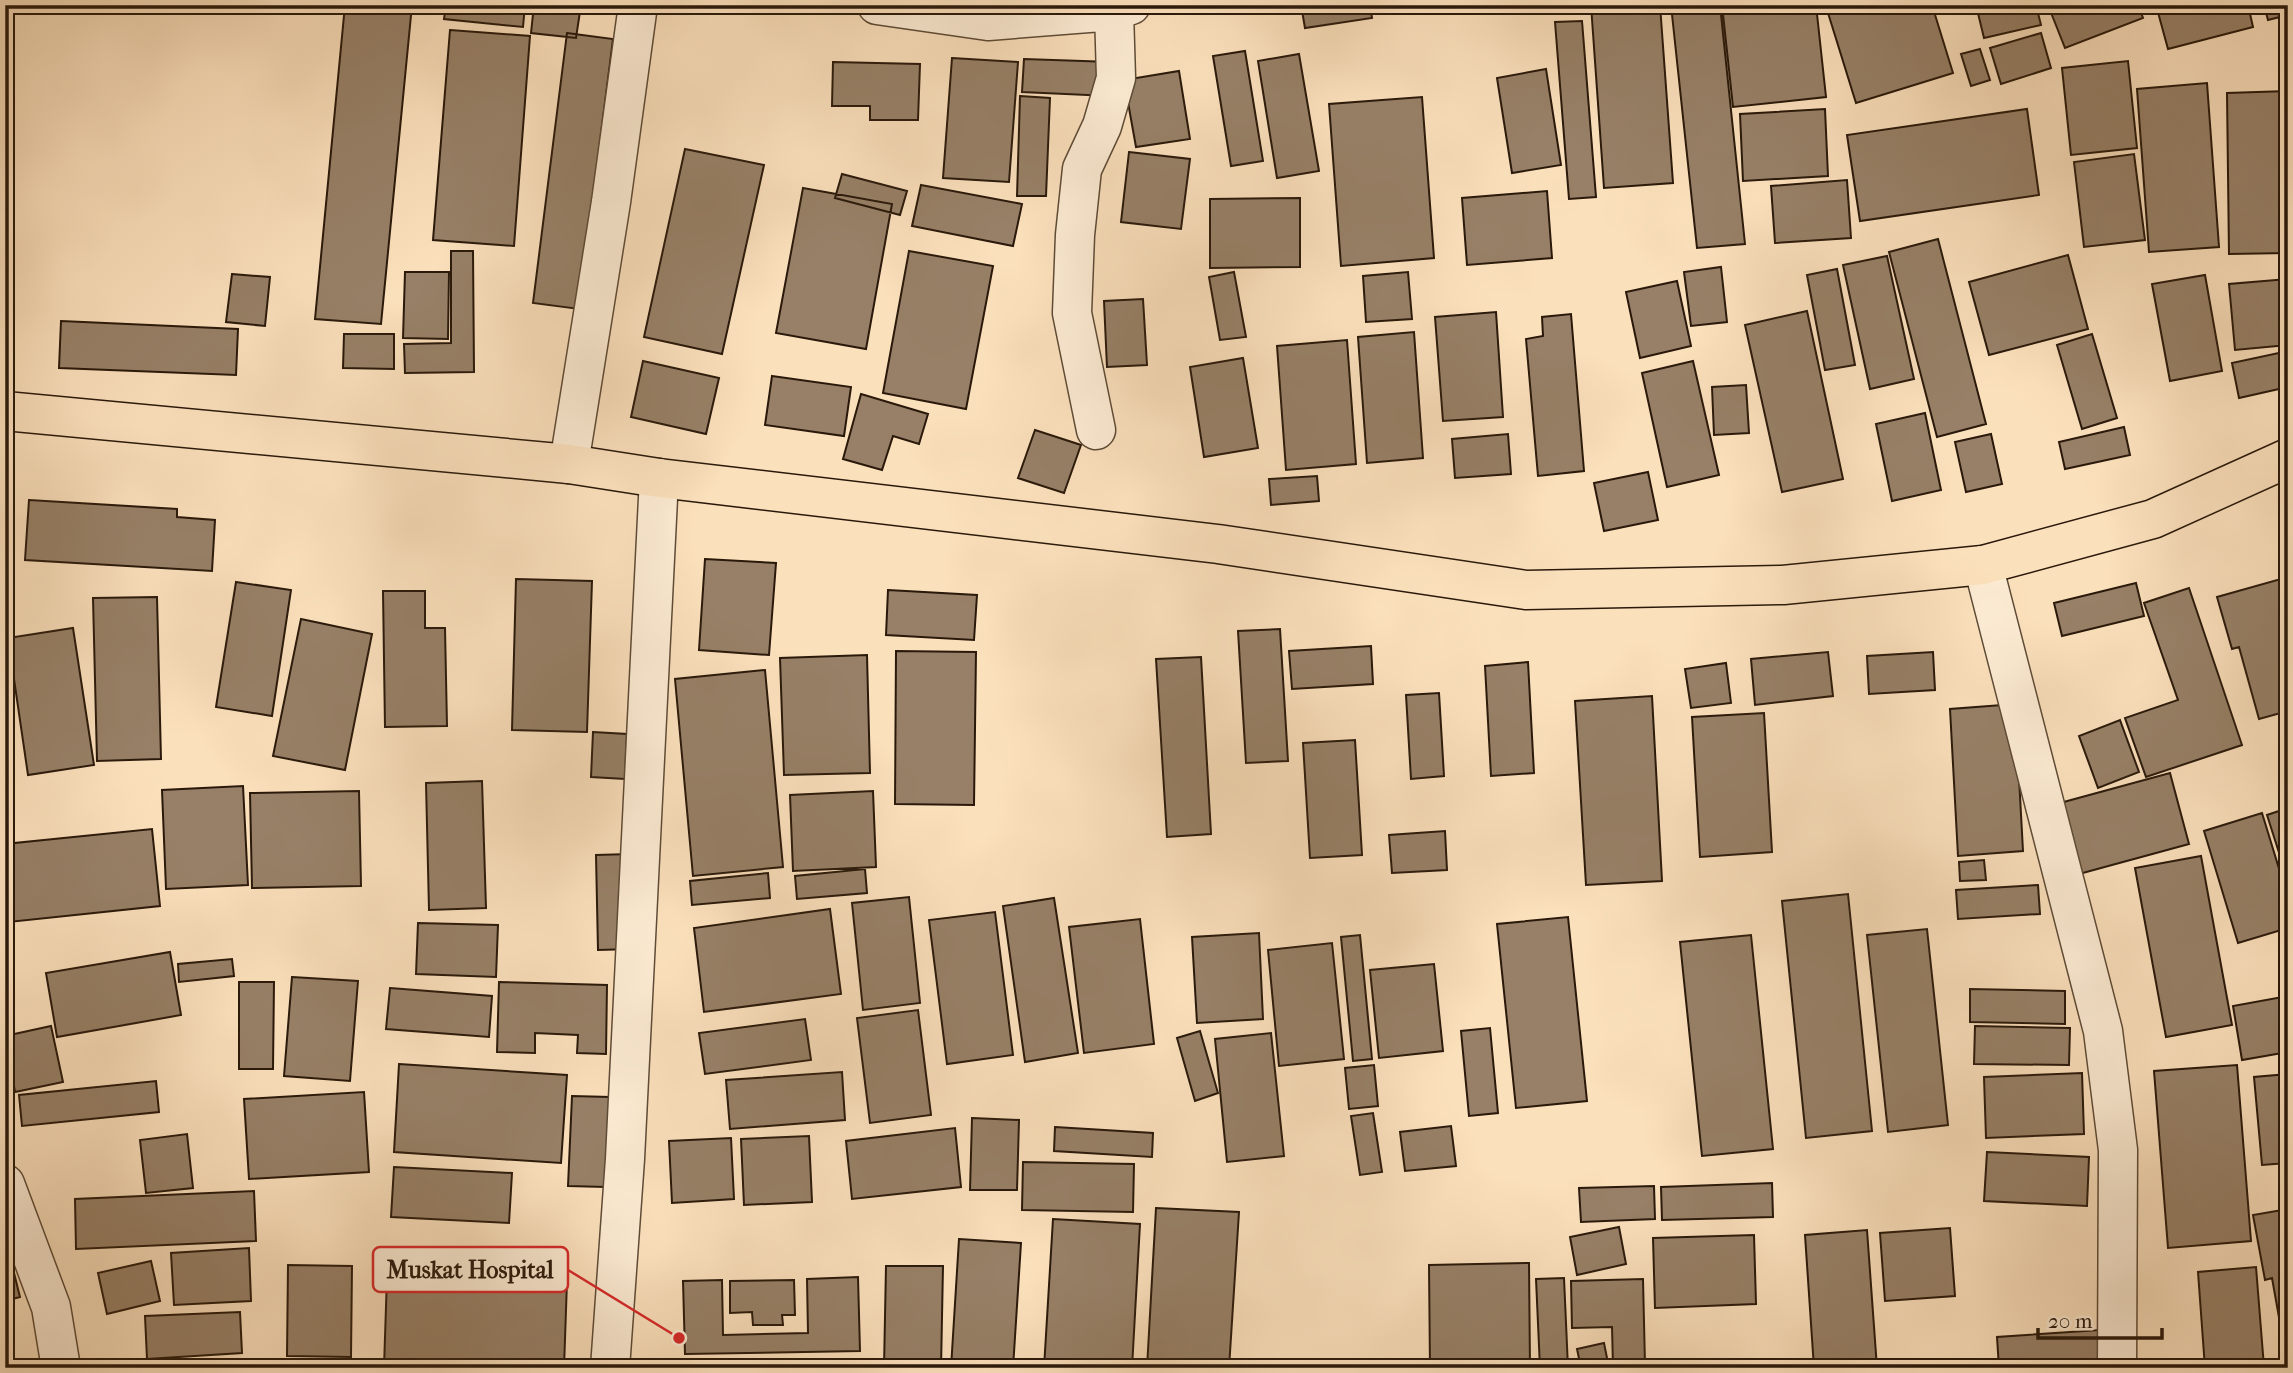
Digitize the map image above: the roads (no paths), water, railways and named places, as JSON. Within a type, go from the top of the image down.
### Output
[{"type":"main road","points":[[5,411],[569,464],[659,478],[1218,544],[1526,590],[1783,585],[1983,565],[2153,519],[2288,458]]},
{"type":"street","points":[[569,464],[611,201],[638,5]]},
{"type":"street","points":[[877,5],[988,21],[1123,8],[1116,78],[1102,127],[1082,169],[1076,235],[1072,313],[1096,430]]},
{"type":"street","points":[[610,1368],[625,1159],[659,478]]},
{"type":"street","points":[[1983,565],[2103,1031],[2118,1150],[2117,1368]]},
{"type":"street","points":[[5,1184],[51,1307],[61,1368]]},
{"type":"place","name":"Muskat Hospital","points":[[679,1338]]}]
